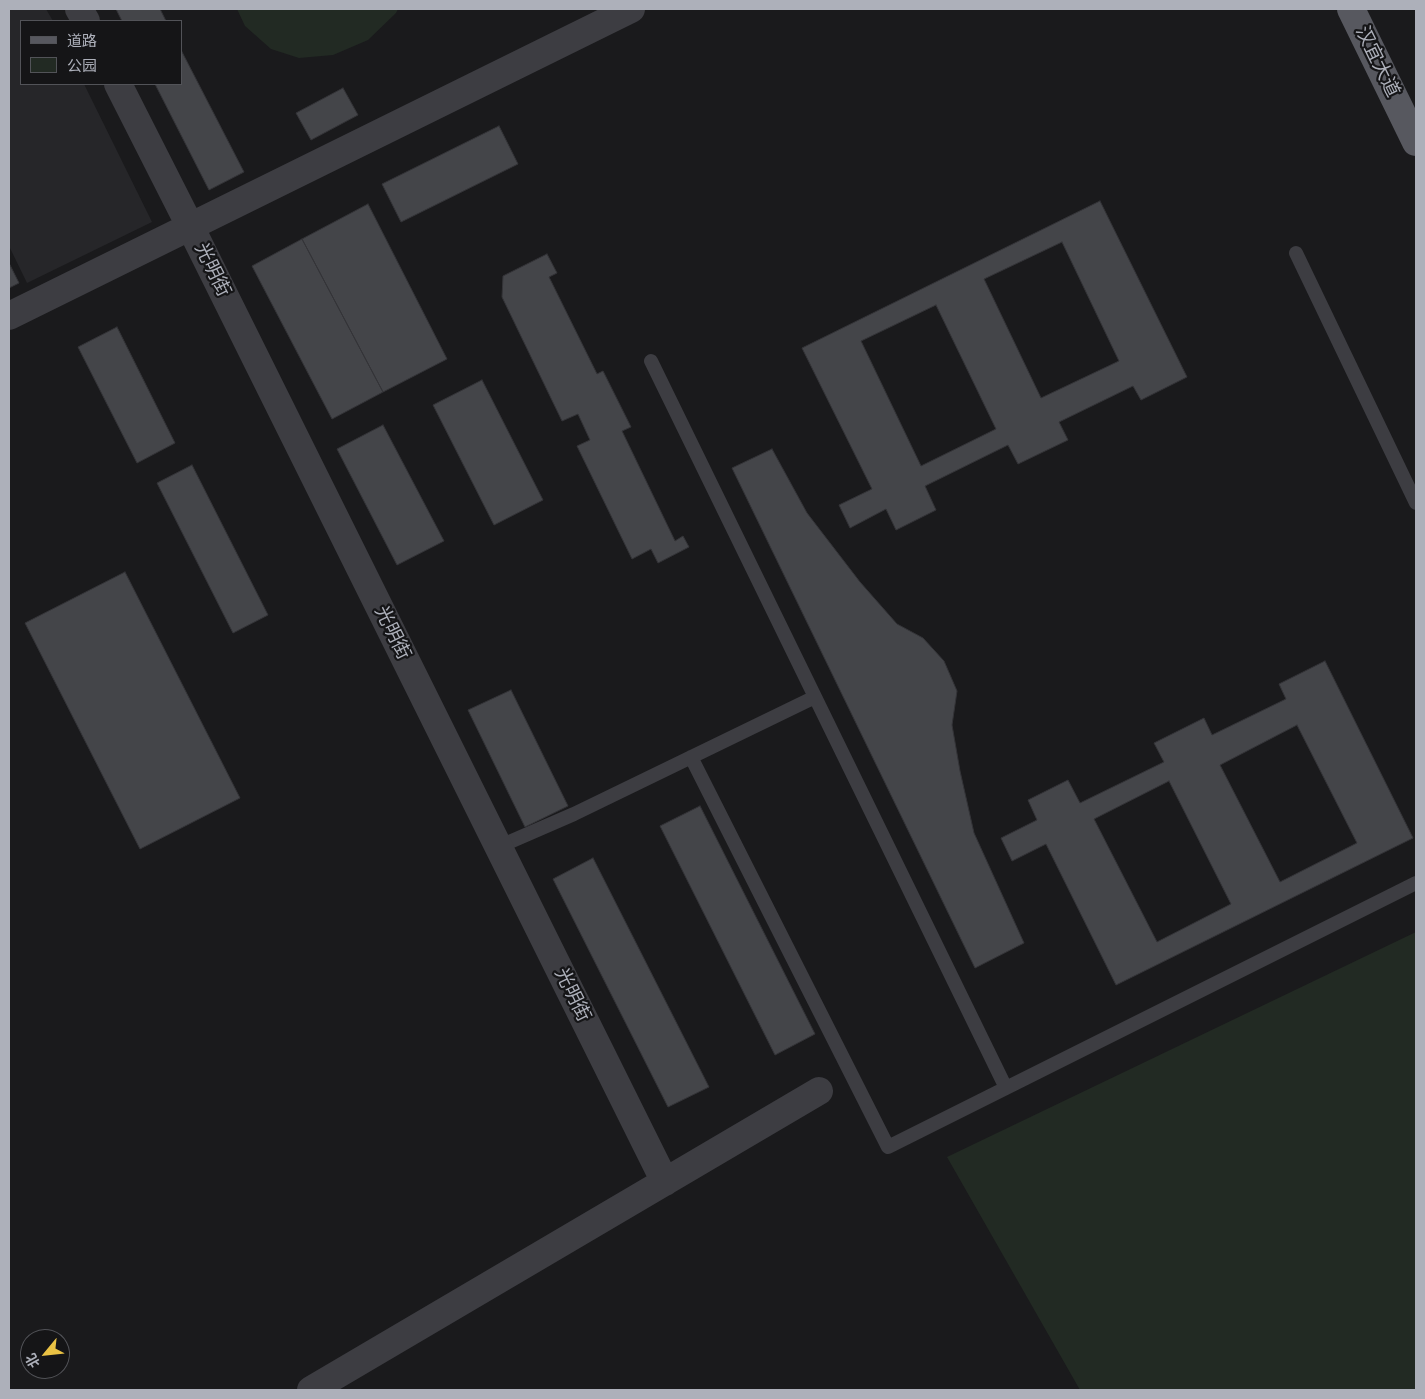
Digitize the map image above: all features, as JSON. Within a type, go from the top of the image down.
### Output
[{"type":"main road","name":"汉宜大道","points":[[1351,9],[1416,142]]},
{"type":"street","points":[[79,9],[85,20]]},
{"type":"street","points":[[9,316],[631,9]]},
{"type":"street","name":"光明街","points":[[119,85],[665,1182]]},
{"type":"street","points":[[311,1390],[819,1091]]},
{"type":"lane","points":[[1296,253],[1416,502]]},
{"type":"lane","points":[[651,361],[1006,1088]]},
{"type":"lane","points":[[498,847],[574,814],[815,697]]},
{"type":"lane","points":[[691,757],[888,1147],[1416,883]]},
{"type":"shaded area","points":[[9,9],[46,9],[52,20],[20,20],[20,85],[84,85],[152,222],[27,283],[9,246]]},
{"type":"green space","points":[[237,9],[398,9],[368,40],[333,55],[299,58],[271,49],[245,26]]},
{"type":"green space","points":[[1416,932],[1416,1390],[1080,1390],[947,1157]]},
{"type":"building","points":[[116,9],[160,9],[166,20],[122,20]]},
{"type":"building","points":[[182,52],[244,172],[209,190],[156,85],[182,85]]},
{"type":"building","points":[[343,88],[358,115],[311,140],[296,113]]},
{"type":"building","points":[[499,126],[518,164],[401,222],[382,184]]},
{"type":"building","points":[[1100,201],[1187,377],[1141,400],[1133,386],[1059,422],[1068,440],[1018,464],[1008,445],[925,486],[936,510],[896,530],[886,509],[850,528],[839,505],[872,489],[802,348]],"holes":[[[1062,242],[1119,361],[1041,398],[984,279]],[[936,305],[996,429],[921,466],[861,341]]]},
{"type":"building","points":[[368,204],[447,359],[383,392],[302,239]]},
{"type":"building","points":[[302,239],[383,392],[332,419],[252,266]]},
{"type":"building","points":[[547,254],[557,273],[549,277],[597,374],[603,371],[631,427],[622,431],[675,541],[683,536],[689,547],[658,563],[651,549],[632,559],[577,446],[590,440],[578,414],[562,421],[502,297],[503,276]]},
{"type":"building","points":[[9,263],[19,283],[9,288]]},
{"type":"building","points":[[117,327],[175,443],[137,463],[78,347]]},
{"type":"building","points":[[482,380],[543,500],[494,525],[433,405]]},
{"type":"building","points":[[383,425],[444,541],[397,565],[337,449]]},
{"type":"building","points":[[772,449],[807,513],[860,582],[897,624],[923,638],[944,661],[957,691],[952,725],[974,833],[1024,943],[975,968],[732,468]]},
{"type":"building","points":[[192,465],[268,615],[233,633],[157,483]]},
{"type":"building","points":[[125,572],[240,798],[140,849],[25,623]]},
{"type":"building","points":[[1325,661],[1413,838],[1116,985],[1046,844],[1012,861],[1001,838],[1037,820],[1028,800],[1068,780],[1080,803],[1164,762],[1154,743],[1204,718],[1212,735],[1286,699],[1279,684]],"holes":[[[1297,725],[1357,843],[1280,882],[1220,765]],[[1169,781],[1231,904],[1157,942],[1094,819]]]},
{"type":"building","points":[[511,690],[568,806],[525,827],[468,710]]},
{"type":"building","points":[[700,806],[815,1034],[775,1055],[660,826]]},
{"type":"building","points":[[593,858],[709,1087],[668,1107],[553,879]]}]
